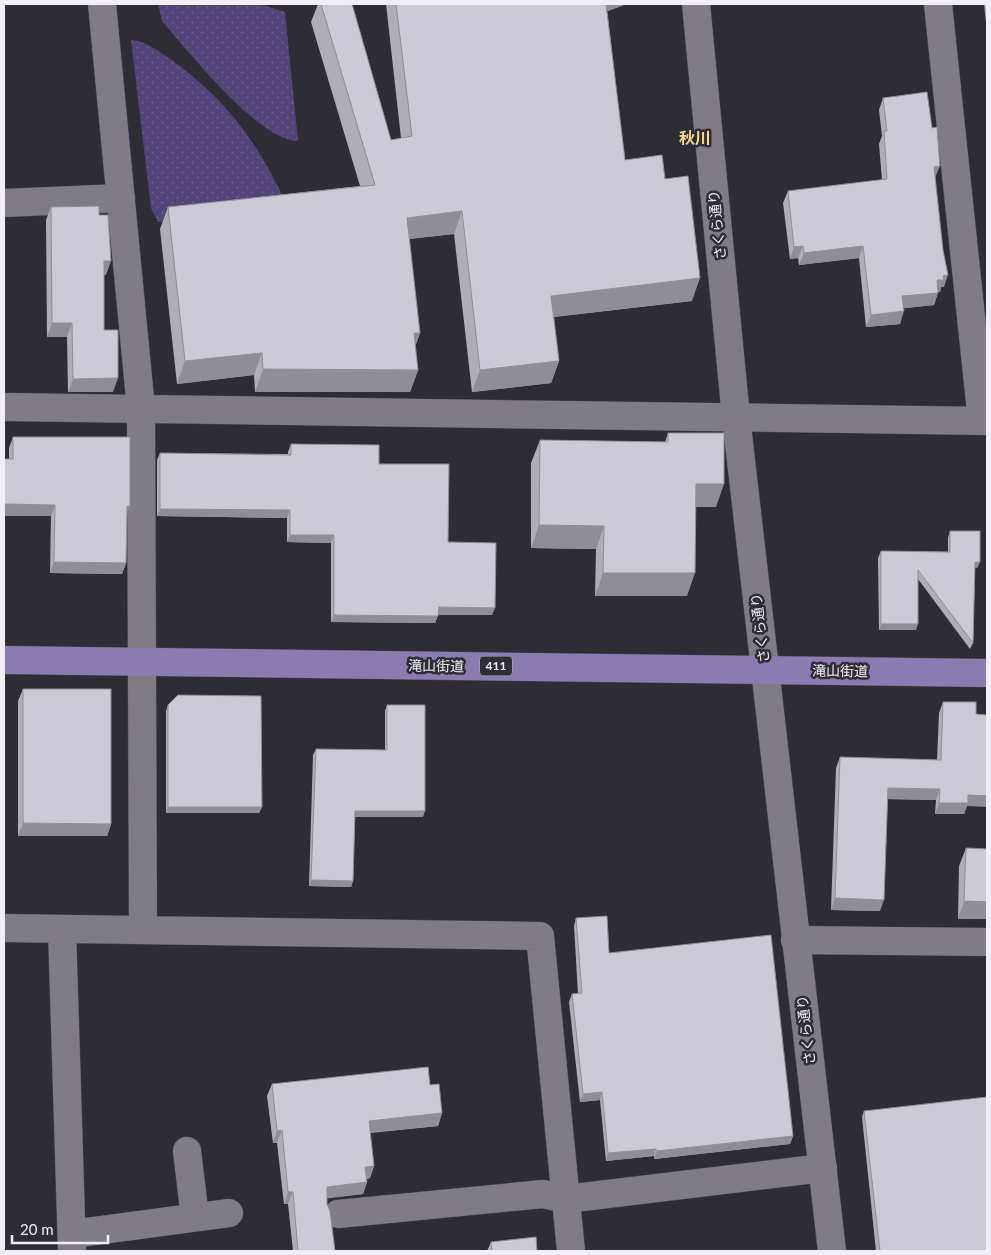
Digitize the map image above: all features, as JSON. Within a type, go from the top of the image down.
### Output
[{"type":"highway","name":"滝山街道","points":[[4,660],[987,673]]},
{"type":"street","points":[[102,4],[140,409],[143,930]]},
{"type":"street","name":"さくら通り","points":[[696,4],[736,417],[832,1251]]},
{"type":"street","points":[[4,407],[984,421],[938,4]]},
{"type":"street","points":[[4,203],[121,198]]},
{"type":"street","points":[[4,928],[540,936],[571,1251]]},
{"type":"street","points":[[62,929],[72,1242],[229,1213]]},
{"type":"street","points":[[795,940],[987,942]]},
{"type":"street","points":[[187,1151],[196,1218]]},
{"type":"street","points":[[338,1214],[543,1194],[566,1198],[823,1168]]},
{"type":"shaded area","points":[[158,4],[260,4],[285,12],[298,141],[282,137],[264,126],[225,92],[162,21]]},
{"type":"shaded area","points":[[131,40],[147,44],[172,60],[226,108],[253,143],[288,207],[158,222],[151,208]]},
{"type":"building","points":[[321,4],[352,4],[391,140],[412,136],[396,4],[606,4],[625,160],[662,155],[665,179],[688,176],[700,278],[551,296],[559,361],[480,370],[462,211],[407,218],[420,333],[414,333],[418,370],[263,369],[262,353],[185,361],[168,207],[375,185]]},
{"type":"building","points":[[927,92],[932,128],[937,127],[940,166],[934,167],[943,250],[948,275],[943,276],[944,280],[937,280],[938,293],[902,296],[904,311],[871,315],[863,246],[804,253],[803,246],[794,247],[788,191],[887,179],[884,131],[887,131],[883,98]]},
{"type":"building","points":[[99,206],[99,215],[108,215],[111,261],[104,261],[104,330],[118,330],[118,378],[73,379],[72,323],[52,323],[51,207]]},
{"type":"building","points":[[668,433],[724,433],[724,484],[696,484],[695,573],[603,573],[604,526],[539,525],[540,440],[668,442]]},
{"type":"building","points":[[13,437],[130,437],[130,506],[127,506],[126,563],[54,562],[55,505],[4,504],[4,459],[13,459]]},
{"type":"building","points":[[291,444],[379,445],[379,464],[449,464],[448,542],[496,543],[495,608],[439,607],[438,616],[334,615],[334,535],[290,535],[290,510],[160,509],[160,453],[291,455]]},
{"type":"building","points":[[950,531],[980,531],[980,562],[975,562],[973,643],[918,570],[918,624],[881,624],[881,551],[950,552]]},
{"type":"building","points":[[23,689],[111,689],[111,824],[23,823]]},
{"type":"building","points":[[178,695],[261,696],[262,807],[168,807],[168,705]]},
{"type":"building","points":[[943,702],[976,702],[976,714],[987,715],[987,796],[968,795],[968,803],[939,803],[940,789],[888,788],[884,900],[835,898],[840,757],[941,760]]},
{"type":"building","points":[[387,705],[425,705],[425,811],[355,811],[353,881],[311,880],[316,749],[387,750]]},
{"type":"building","points":[[966,848],[987,849],[987,902],[964,901]]},
{"type":"building","points":[[607,916],[609,953],[771,935],[793,1136],[657,1151],[656,1149],[608,1153],[602,1092],[583,1094],[572,994],[582,993],[576,918]]},
{"type":"building","points":[[428,1067],[430,1085],[439,1084],[442,1113],[369,1121],[374,1166],[365,1167],[367,1182],[327,1187],[327,1204],[330,1211],[335,1251],[298,1251],[293,1192],[288,1192],[282,1130],[277,1131],[272,1084]]},
{"type":"building","points":[[987,1097],[987,1251],[880,1251],[864,1111]]},
{"type":"building","points":[[536,1237],[537,1251],[492,1251],[491,1242]]},
{"type":"district","name":"秋川","points":[[695,138]]}]
